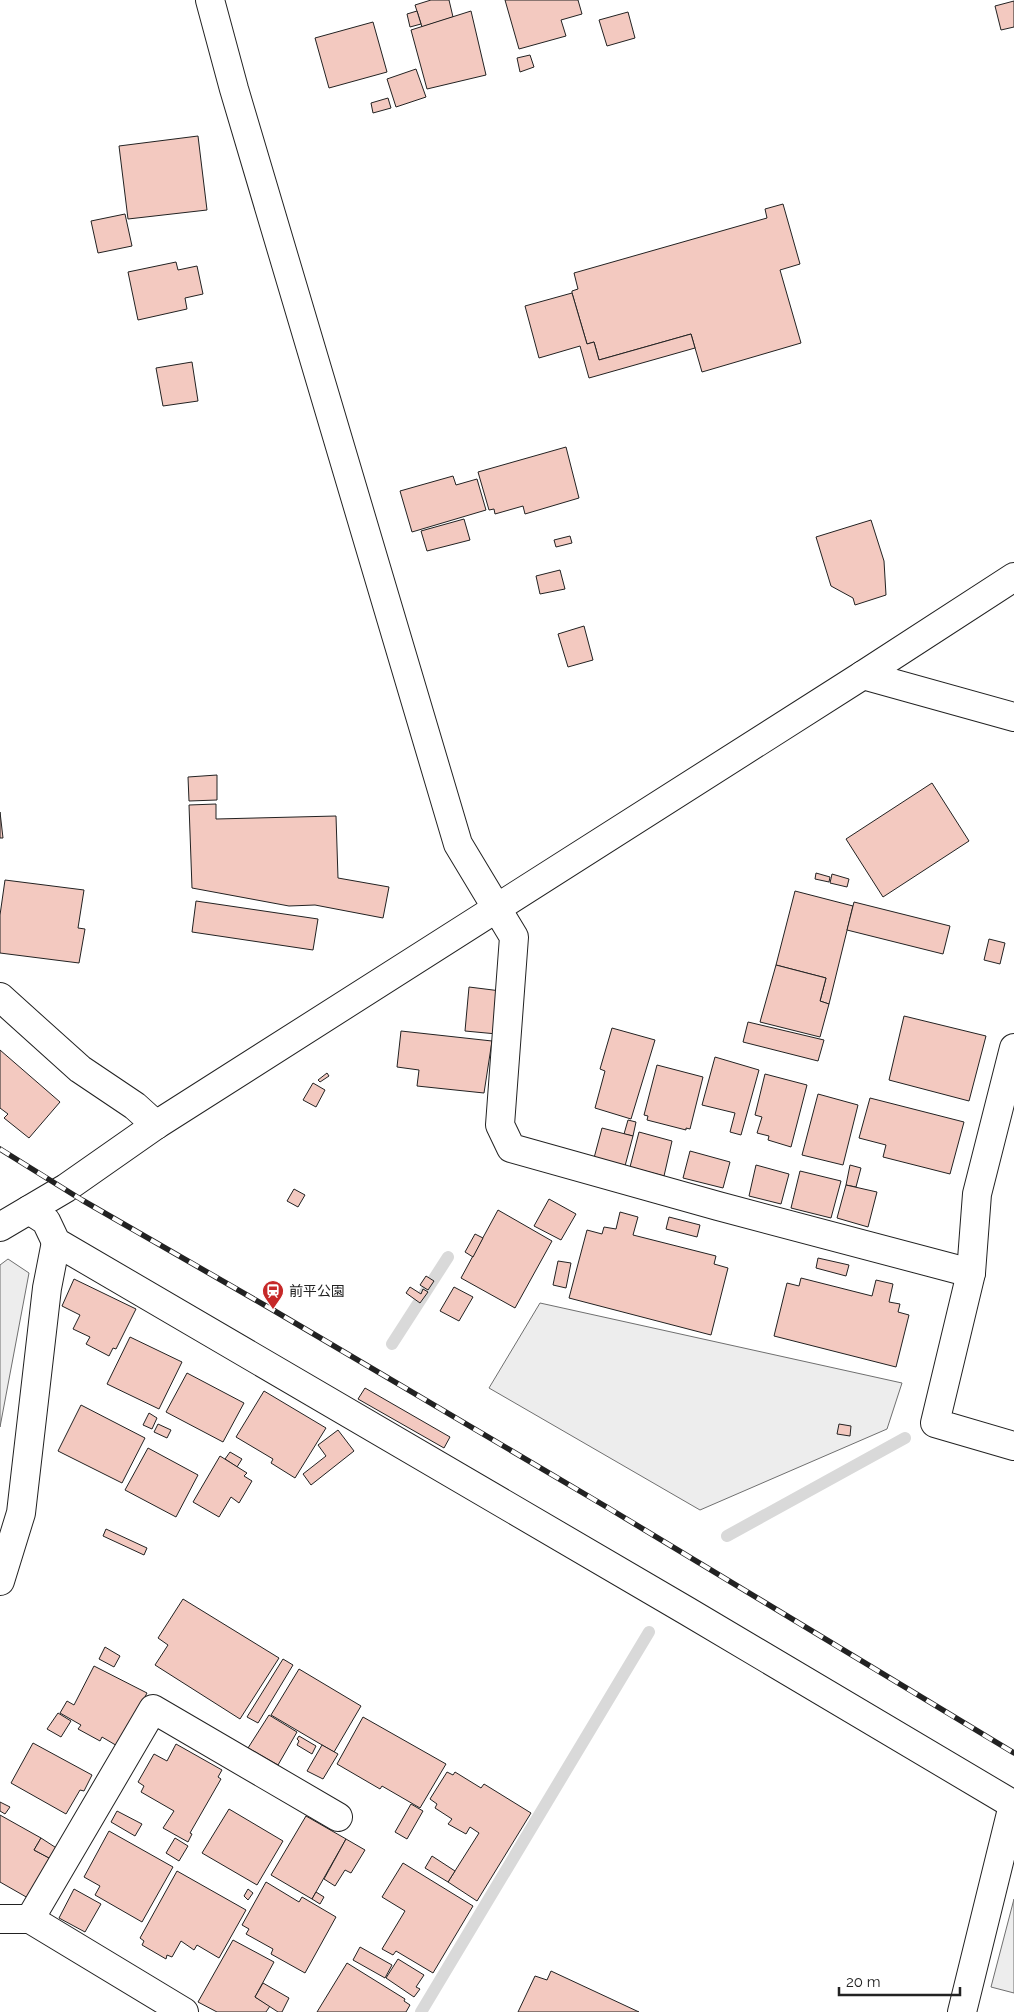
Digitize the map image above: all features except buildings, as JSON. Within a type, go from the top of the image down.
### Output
[{"type":"street","points":[[210,0],[234,89],[458,844],[514,937],[500,1125],[511,1148],[718,1206],[971,1273]]},
{"type":"street","points":[[0,1227],[66,1188],[156,1125],[1014,577]]},
{"type":"street","points":[[863,675],[1014,717]]},
{"type":"street","points":[[0,997],[80,1069],[135,1106],[156,1125]]},
{"type":"street","points":[[1014,1048],[977,1194],[971,1273],[935,1423],[1014,1446]]},
{"type":"street","points":[[29,1210],[46,1221],[56,1242],[679,1606],[1014,1805],[962,2012]]},
{"type":"street","points":[[0,1581],[21,1513],[47,1288],[56,1242]]},
{"type":"street","points":[[30,1919],[153,1709],[338,1817]]},
{"type":"street","points":[[0,1919],[30,1919],[184,2012]]},
{"type":"shaded area","points":[[8,1259],[29,1273],[0,1427],[0,1265]]},
{"type":"shaded area","points":[[540,1303],[902,1383],[887,1429],[700,1510],[489,1388]]},
{"type":"shaded area","points":[[1014,1899],[1014,1993],[991,1987]]},
{"type":"waterway","points":[[392,1344],[448,1257]]},
{"type":"waterway","points":[[727,1536],[905,1438]]},
{"type":"waterway","points":[[421,2012],[649,1632]]},
{"type":"railway","points":[[0,1149],[82,1200],[273,1310],[605,1506],[1014,1753]]},
{"type":"place","name":"前平公園","points":[[273,1310]]}]
